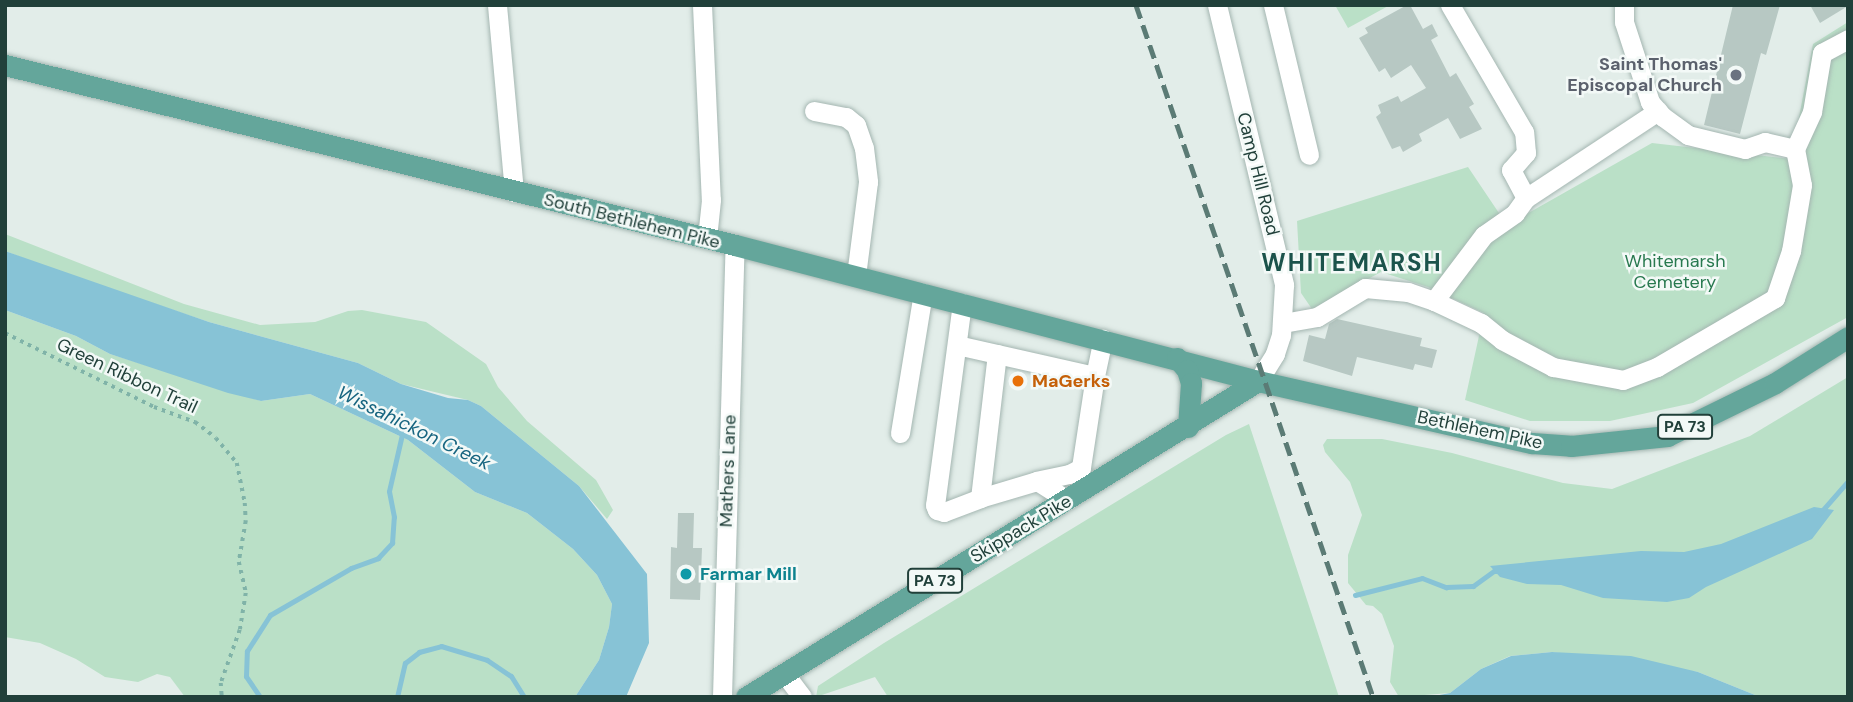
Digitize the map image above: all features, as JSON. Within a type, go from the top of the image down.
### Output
[{"type":"main road","name":"South Bethlehem Pike","points":[[5,65],[856,276],[1258,381]]},
{"type":"main road","name":"Bethlehem Pike","points":[[1258,381],[1485,434],[1571,446],[1667,436],[1775,383],[1848,337]]},
{"type":"main road","points":[[1177,358],[1187,370],[1191,383],[1188,427]]},
{"type":"main road","name":"Skippack Pike","points":[[746,697],[1188,427],[1258,381]]},
{"type":"street","points":[[497,5],[514,192]]},
{"type":"street","points":[[702,5],[711,200],[707,239]]},
{"type":"street","name":"Camp Hill Road","points":[[1217,5],[1284,285],[1283,323],[1275,354],[1258,381]]},
{"type":"street","points":[[1273,5],[1310,155]]},
{"type":"street","points":[[1450,5],[1524,132],[1526,153],[1511,170],[1526,198]]},
{"type":"street","points":[[1624,5],[1624,22],[1650,102],[1658,111],[1688,135],[1745,149],[1765,142],[1795,149]]},
{"type":"street","points":[[1283,323],[1317,317],[1365,288],[1408,292],[1481,323],[1502,340],[1553,367],[1623,380],[1657,367],[1775,298],[1791,251],[1802,185],[1795,149],[1812,113],[1822,53],[1848,39]]},
{"type":"street","points":[[814,111],[846,117],[856,125],[864,148],[868,182],[856,276]]},
{"type":"street","points":[[1434,301],[1484,234],[1515,213],[1526,198],[1658,111]]},
{"type":"street","name":"Mathers Lane","points":[[722,697],[734,246]]},
{"type":"street","points":[[900,433],[923,293]]},
{"type":"street","points":[[962,303],[935,505],[937,510],[944,512],[1081,468],[1103,339]]},
{"type":"street","points":[[957,345],[1095,376]]},
{"type":"street","points":[[981,498],[997,354]]},
{"type":"street","points":[[1037,481],[1068,500]]},
{"type":"street","points":[[784,673],[802,697]]},
{"type":"path","name":"Green Ribbon Trail","points":[[5,332],[154,407],[195,422],[216,438],[237,463],[245,503],[246,521],[239,562],[246,593],[240,630],[222,683],[222,697]]},
{"type":"green space","points":[[1335,5],[1390,5],[1348,28]]},
{"type":"green space","name":"Whitemarsh Cemetery","points":[[1848,22],[1848,317],[1693,403],[1610,421],[1530,421],[1465,400],[1484,313],[1428,287],[1381,272],[1312,309],[1301,293],[1297,221],[1468,167],[1507,225],[1652,143],[1791,159],[1813,44]]},
{"type":"green space","points":[[5,234],[184,304],[260,325],[315,322],[348,311],[362,310],[426,322],[486,364],[498,387],[527,421],[596,480],[613,510],[607,519],[579,486],[481,406],[468,400],[401,384],[358,363],[209,322],[65,274],[5,251]]},
{"type":"green space","points":[[5,310],[76,336],[110,354],[261,401],[310,394],[408,440],[475,492],[527,513],[573,549],[597,575],[612,604],[609,627],[599,660],[575,697],[185,697],[170,677],[157,674],[138,682],[105,677],[76,659],[40,643],[5,637]]},
{"type":"green space","points":[[1848,377],[1848,697],[1760,697],[1698,672],[1552,652],[1510,656],[1481,669],[1450,693],[1399,697],[1390,682],[1394,646],[1382,614],[1373,606],[1366,605],[1348,583],[1348,555],[1362,515],[1350,482],[1325,452],[1323,445],[1327,439],[1382,439],[1452,453],[1563,483],[1612,489],[1750,436]]},
{"type":"green space","points":[[1249,424],[1339,697],[888,697],[875,677],[816,697],[818,686],[884,643],[1226,435]]},
{"type":"water","name":"Wissahickon Creek","points":[[5,251],[209,322],[358,363],[401,384],[448,398],[468,400],[481,406],[579,486],[647,574],[649,643],[626,697],[575,697],[599,660],[609,627],[612,604],[597,575],[573,549],[527,513],[475,492],[408,440],[310,394],[261,401],[228,393],[110,354],[76,336],[5,310]]},
{"type":"water","points":[[1814,507],[1834,510],[1812,539],[1706,587],[1689,598],[1667,602],[1603,598],[1561,585],[1527,584],[1500,577],[1490,566],[1641,551],[1684,552],[1721,544]]},
{"type":"water","points":[[1552,652],[1631,656],[1698,672],[1760,697],[1429,697],[1450,693],[1481,669],[1511,656]]},
{"type":"building","points":[[1410,5],[1423,29],[1432,24],[1438,36],[1431,40],[1450,77],[1456,73],[1474,104],[1469,107],[1482,129],[1460,139],[1448,118],[1419,134],[1422,141],[1403,152],[1400,146],[1392,149],[1376,117],[1381,113],[1378,105],[1398,96],[1401,102],[1426,88],[1411,65],[1391,78],[1385,68],[1379,72],[1359,38],[1368,33],[1365,28]]},
{"type":"building","name":"Saint Thomas' Episcopal Church","points":[[1733,5],[1780,5],[1766,55],[1761,53],[1740,134],[1704,125]]},
{"type":"building","points":[[1810,5],[1848,5],[1848,6],[1820,23]]},
{"type":"building","points":[[1337,319],[1422,338],[1420,346],[1437,350],[1432,368],[1415,364],[1413,370],[1357,357],[1352,376],[1303,361],[1309,335],[1325,339],[1329,324]]},
{"type":"building","name":"Farmar Mill","points":[[678,513],[694,513],[693,548],[702,548],[700,600],[670,599],[671,547],[677,548]]},
{"type":"waterway","name":"Wissahickon Creek","points":[[260,697],[246,676],[247,651],[270,615],[351,568],[378,558],[392,543],[394,517],[389,491],[403,430]]},
{"type":"waterway","points":[[1820,513],[1848,481]]},
{"type":"waterway","points":[[1355,595],[1422,578],[1446,587],[1473,586],[1494,571],[1500,571]]},
{"type":"waterway","points":[[397,697],[405,663],[419,652],[441,646],[487,660],[511,676],[524,697]]},
{"type":"railway","points":[[1136,5],[1373,697]]},
{"type":"place","name":"Saint Thomas' Episcopal Church","points":[[1736,75]]},
{"type":"place","name":"MaGerks","points":[[1018,381]]},
{"type":"place","name":"Farmar Mill","points":[[686,574]]},
{"type":"district","name":"WHITEMARSH","points":[[1352,263]]}]
